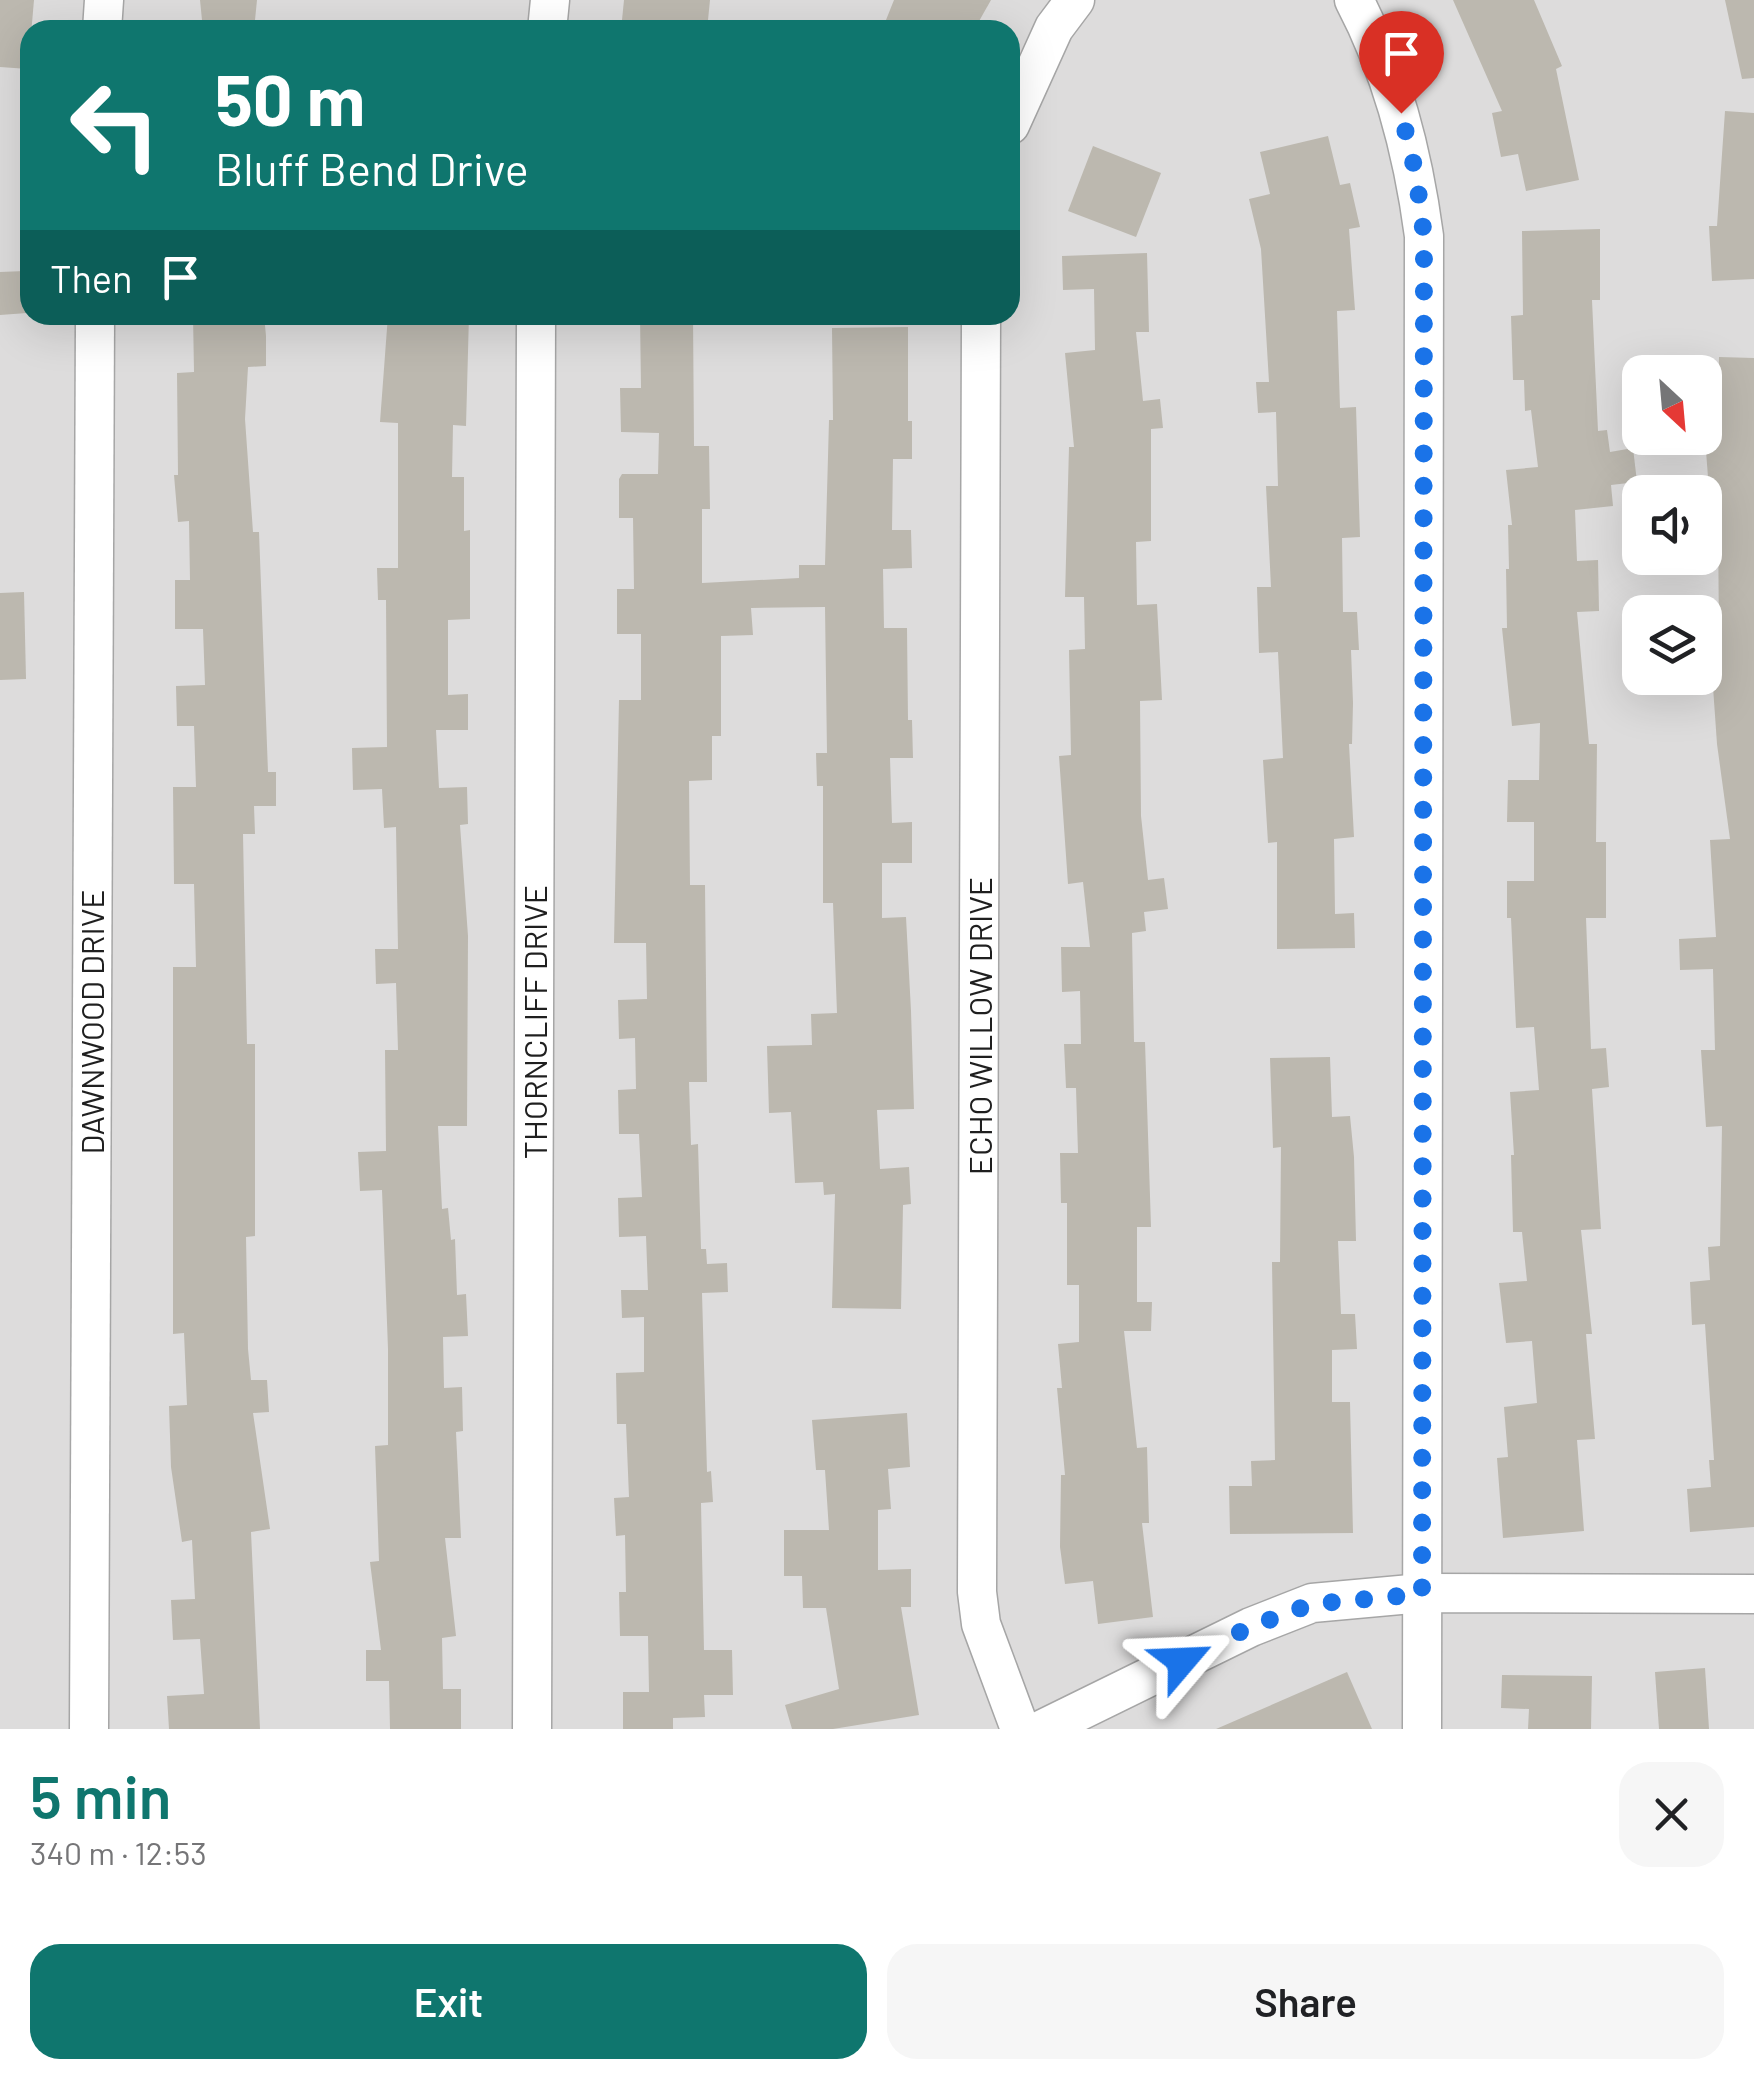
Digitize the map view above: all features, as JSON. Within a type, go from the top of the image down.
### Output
[{"type":"street","points":[[1020,103],[1054,28],[1075,0]]},
{"type":"street","points":[[1354,0],[1401,113],[1416,174],[1424,236],[1422,1729]]},
{"type":"street","name":"DAWNWOOD DRIVE","points":[[89,1729],[96,325]]},
{"type":"street","name":"THORNCLIFF DRIVE","points":[[532,1729],[536,325]]},
{"type":"street","name":"ECHO WILLOW DRIVE","points":[[980,325],[977,1592],[981,1624],[1020,1729]]},
{"type":"street","points":[[1043,1729],[1250,1627],[1312,1604],[1422,1594],[1754,1594]]},
{"type":"shaded area","points":[[0,0],[1754,0],[1754,1729],[0,1729]]},
{"type":"building","points":[[0,0],[34,0],[32,20],[20,20],[20,68],[0,67]]},
{"type":"building","points":[[200,0],[257,0],[255,20],[202,20]]},
{"type":"building","points":[[624,0],[710,0],[708,20],[622,20]]},
{"type":"building","points":[[894,0],[991,0],[980,20],[886,20]]},
{"type":"building","points":[[1453,0],[1534,0],[1562,66],[1556,69],[1579,180],[1526,191],[1518,154],[1501,157],[1492,113],[1502,111]]},
{"type":"building","points":[[1725,0],[1754,0],[1754,78],[1742,79]]},
{"type":"building","points":[[1725,111],[1754,113],[1754,279],[1712,281],[1709,226],[1717,226]]},
{"type":"building","points":[[1328,136],[1340,185],[1350,183],[1360,227],[1349,229],[1355,310],[1337,311],[1340,408],[1356,407],[1360,537],[1342,538],[1343,612],[1357,612],[1359,650],[1351,650],[1353,703],[1349,744],[1354,837],[1334,839],[1335,914],[1354,913],[1355,948],[1277,949],[1277,842],[1268,843],[1263,760],[1283,758],[1278,652],[1259,653],[1257,587],[1271,587],[1266,486],[1278,486],[1276,412],[1258,413],[1256,382],[1269,382],[1261,249],[1249,199],[1270,194],[1260,152]]},
{"type":"building","points":[[1093,146],[1161,173],[1136,237],[1068,211]]},
{"type":"building","points":[[1600,229],[1600,300],[1592,300],[1598,431],[1607,430],[1610,452],[1622,450],[1622,455],[1634,455],[1636,475],[1622,475],[1622,484],[1611,485],[1613,506],[1575,510],[1577,561],[1598,560],[1599,611],[1577,612],[1589,744],[1597,744],[1596,842],[1606,842],[1606,918],[1586,918],[1591,1049],[1606,1048],[1609,1087],[1592,1089],[1601,1229],[1581,1230],[1592,1334],[1586,1334],[1595,1439],[1577,1440],[1584,1531],[1503,1538],[1497,1458],[1508,1457],[1504,1407],[1537,1403],[1532,1341],[1506,1343],[1499,1283],[1527,1281],[1522,1232],[1513,1232],[1510,1092],[1539,1090],[1534,1027],[1516,1028],[1511,918],[1507,918],[1507,881],[1534,881],[1534,822],[1507,822],[1508,780],[1539,780],[1540,723],[1512,726],[1502,628],[1507,628],[1508,525],[1512,525],[1506,470],[1538,467],[1531,410],[1525,411],[1524,380],[1513,380],[1511,316],[1523,315],[1522,231]]},
{"type":"building","points":[[1147,253],[1149,332],[1136,332],[1143,401],[1160,399],[1163,428],[1151,429],[1151,541],[1136,542],[1137,605],[1157,604],[1162,700],[1140,701],[1141,816],[1148,880],[1164,878],[1168,909],[1144,912],[1146,931],[1132,933],[1134,1042],[1145,1042],[1151,1227],[1137,1227],[1137,1302],[1152,1302],[1151,1331],[1124,1331],[1137,1448],[1147,1447],[1149,1523],[1142,1523],[1153,1617],[1098,1624],[1093,1581],[1065,1584],[1060,1547],[1061,1475],[1065,1475],[1057,1388],[1062,1388],[1058,1344],[1079,1342],[1079,1285],[1067,1285],[1067,1203],[1061,1203],[1060,1153],[1078,1153],[1076,1088],[1066,1088],[1064,1044],[1081,1044],[1080,991],[1062,992],[1061,947],[1090,947],[1083,882],[1068,884],[1059,756],[1071,755],[1069,650],[1085,649],[1084,597],[1065,597],[1069,447],[1074,447],[1065,353],[1095,350],[1094,289],[1063,290],[1062,256]]},
{"type":"building","points":[[20,271],[20,314],[0,315],[0,272]]},
{"type":"building","points":[[193,325],[265,325],[266,366],[248,367],[245,419],[253,532],[259,532],[268,772],[276,772],[276,806],[254,806],[255,834],[243,834],[247,1044],[255,1044],[255,1236],[246,1237],[248,1349],[251,1380],[267,1380],[269,1412],[253,1413],[270,1529],[251,1532],[260,1729],[169,1729],[167,1696],[204,1694],[200,1639],[173,1640],[171,1600],[195,1599],[192,1540],[182,1542],[171,1467],[169,1406],[187,1405],[184,1333],[173,1334],[173,967],[196,967],[194,884],[174,884],[173,787],[196,787],[194,726],[177,726],[176,686],[205,685],[203,629],[175,629],[175,580],[190,580],[189,521],[178,522],[174,475],[178,475],[177,373],[194,372]]},
{"type":"building","points":[[387,325],[469,325],[466,426],[453,425],[452,477],[464,477],[464,531],[470,530],[470,619],[448,620],[448,695],[468,694],[468,730],[436,730],[439,788],[467,787],[468,824],[460,825],[468,936],[467,1126],[438,1126],[442,1209],[448,1208],[451,1240],[455,1239],[457,1295],[466,1294],[468,1336],[443,1337],[444,1388],[462,1387],[463,1431],[456,1432],[461,1538],[445,1538],[456,1636],[442,1638],[443,1689],[461,1689],[461,1729],[390,1729],[389,1681],[366,1681],[366,1650],[381,1650],[370,1562],[379,1561],[375,1446],[388,1445],[388,1349],[382,1190],[360,1191],[358,1152],[386,1151],[385,1050],[398,1050],[396,983],[376,984],[375,949],[398,949],[396,827],[384,828],[382,789],[353,790],[352,748],[387,747],[386,600],[378,600],[377,568],[398,568],[398,423],[380,422]]},
{"type":"building","points":[[640,325],[693,325],[694,446],[709,446],[710,509],[702,509],[702,583],[799,578],[799,565],[825,565],[829,420],[833,420],[832,328],[908,327],[912,459],[893,459],[892,530],[911,530],[912,568],[883,569],[884,628],[907,628],[908,720],[912,720],[913,758],[890,758],[892,823],[912,822],[912,863],[882,863],[882,918],[906,917],[914,1109],[877,1110],[880,1169],[909,1167],[911,1204],[903,1205],[901,1309],[832,1308],[835,1194],[824,1195],[823,1182],[795,1183],[791,1112],[769,1113],[767,1046],[812,1045],[811,1014],[837,1013],[833,903],[823,903],[823,786],[817,786],[816,753],[827,753],[825,607],[751,608],[753,635],[721,636],[721,736],[712,736],[712,780],[689,781],[690,885],[705,885],[707,1082],[689,1082],[691,1145],[698,1144],[701,1249],[706,1249],[707,1264],[727,1263],[728,1292],[702,1293],[707,1472],[711,1471],[713,1502],[701,1503],[704,1650],[732,1650],[733,1695],[704,1695],[705,1717],[673,1718],[673,1729],[623,1729],[623,1692],[649,1692],[648,1636],[620,1636],[619,1592],[626,1592],[625,1535],[616,1536],[614,1498],[629,1497],[626,1424],[617,1424],[616,1373],[644,1372],[644,1317],[622,1318],[621,1290],[648,1290],[646,1236],[619,1237],[618,1198],[642,1197],[639,1134],[619,1134],[618,1090],[636,1089],[635,1038],[619,1039],[618,1000],[647,999],[646,943],[614,943],[619,700],[641,700],[641,634],[617,634],[617,589],[634,589],[633,518],[619,518],[619,479],[622,474],[658,474],[659,433],[621,432],[620,388],[641,388]]},
{"type":"building","points":[[1722,357],[1754,358],[1754,1527],[1690,1532],[1687,1489],[1711,1487],[1709,1460],[1714,1460],[1705,1324],[1692,1325],[1690,1282],[1710,1280],[1708,1247],[1720,1246],[1722,1126],[1706,1127],[1701,1050],[1715,1050],[1713,969],[1680,970],[1679,939],[1716,937],[1710,840],[1730,839],[1714,695],[1722,695],[1718,575],[1722,575],[1722,475],[1708,475],[1706,455],[1722,455]]},
{"type":"building","points":[[24,592],[26,679],[0,680],[0,593]]},
{"type":"building","points":[[1330,1057],[1332,1117],[1350,1116],[1354,1157],[1356,1241],[1338,1241],[1341,1314],[1355,1314],[1357,1349],[1332,1350],[1332,1402],[1350,1402],[1353,1533],[1230,1534],[1229,1486],[1252,1486],[1251,1461],[1275,1460],[1272,1262],[1280,1262],[1281,1147],[1273,1148],[1270,1058]]},
{"type":"building","points":[[907,1413],[910,1467],[888,1469],[891,1509],[878,1510],[878,1570],[911,1569],[911,1607],[901,1607],[919,1715],[833,1729],[792,1729],[785,1705],[839,1689],[826,1608],[803,1608],[802,1576],[784,1576],[784,1530],[829,1530],[825,1470],[816,1470],[812,1420]]},
{"type":"building","points":[[1705,1668],[1709,1729],[1659,1729],[1655,1672]]},
{"type":"building","points":[[1347,1672],[1372,1729],[1216,1729]]},
{"type":"building","points":[[1502,1675],[1592,1676],[1591,1729],[1528,1729],[1529,1709],[1501,1708]]},
{"type":"route","points":[[1182,1661],[1250,1627],[1312,1604],[1422,1594],[1424,236],[1416,174],[1401,113]]}]
